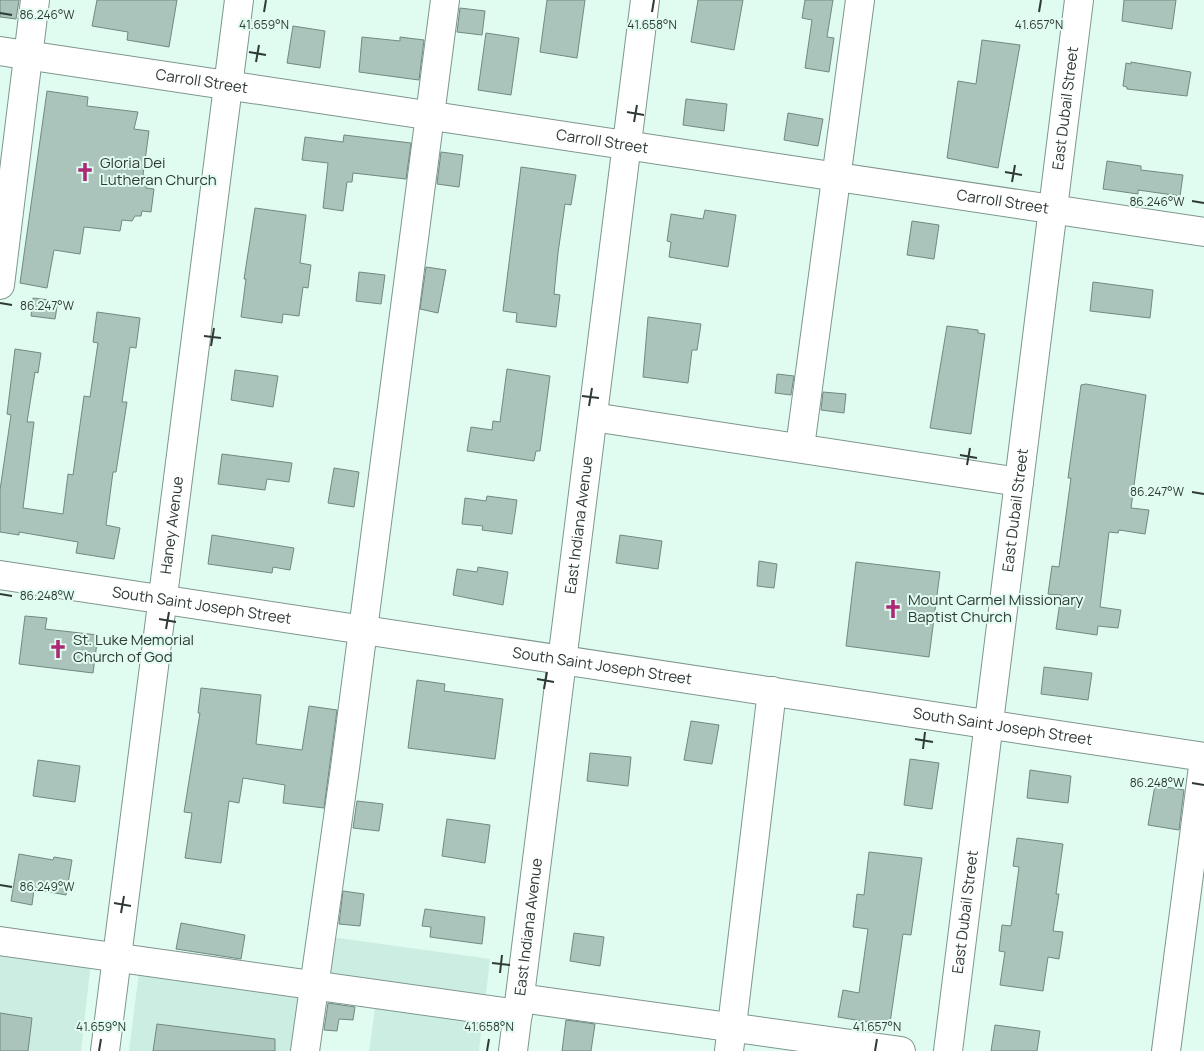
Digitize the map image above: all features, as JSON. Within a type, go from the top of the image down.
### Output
[{"type":"street","points":[[0,285],[35,0]]},
{"type":"street","name":"Haney Avenue","points":[[105,1051],[239,0]]},
{"type":"street","points":[[305,1051],[363,629],[444,0]]},
{"type":"street","name":"East Indiana Avenue","points":[[513,1051],[645,0]]},
{"type":"street","points":[[800,447],[860,0]]},
{"type":"street","name":"East Dubail Street","points":[[948,1051],[1079,0]]},
{"type":"street","name":"Carroll Street","points":[[0,51],[1204,232]]},
{"type":"street","points":[[593,417],[800,447],[1019,482]]},
{"type":"street","name":"South Saint Joseph Street","points":[[0,575],[1204,758]]},
{"type":"street","points":[[731,1040],[772,691]]},
{"type":"street","points":[[1166,1051],[1204,758]]},
{"type":"street","points":[[0,942],[314,984],[519,1006],[731,1040],[901,1051]]},
{"type":"shaded area","points":[[331,937],[490,959],[485,1003],[326,980]]},
{"type":"shaded area","points":[[0,950],[91,962],[81,1051],[0,1051]]},
{"type":"shaded area","points":[[139,972],[305,993],[298,1051],[129,1051]]},
{"type":"shaded area","points":[[376,1001],[483,1017],[479,1051],[369,1051]]},
{"type":"building","points":[[0,0],[19,0],[16,19],[0,17]]},
{"type":"building","points":[[97,0],[177,0],[169,47],[127,40],[128,32],[92,26]]},
{"type":"building","points":[[547,0],[585,0],[577,58],[540,52]]},
{"type":"building","points":[[698,0],[743,0],[734,50],[691,42]]},
{"type":"building","points":[[805,0],[833,0],[827,37],[834,38],[829,72],[805,68],[812,20],[802,18]]},
{"type":"building","points":[[1124,0],[1176,0],[1172,29],[1122,21]]},
{"type":"building","points":[[460,8],[485,11],[482,35],[457,32]]},
{"type":"building","points":[[293,26],[325,31],[320,68],[287,63]]},
{"type":"building","points":[[486,33],[519,38],[511,95],[478,90]]},
{"type":"building","points":[[362,37],[400,41],[400,37],[424,40],[419,80],[359,72]]},
{"type":"building","points":[[982,40],[1020,45],[998,168],[947,158],[958,81],[976,84]]},
{"type":"building","points":[[1131,62],[1191,72],[1187,96],[1127,89],[1127,87],[1123,86],[1126,63],[1131,64]]},
{"type":"building","name":"Gloria Dei Lutheran Church","points":[[47,91],[88,97],[87,106],[138,112],[134,129],[149,131],[143,175],[147,176],[146,188],[154,189],[151,212],[142,211],[141,216],[135,216],[132,221],[122,220],[120,231],[84,227],[80,254],[54,250],[47,288],[20,283]]},
{"type":"building","points":[[686,99],[727,104],[724,131],[683,125]]},
{"type":"building","points":[[788,113],[823,119],[818,146],[784,140]]},
{"type":"building","points":[[344,135],[411,143],[406,179],[353,173],[352,182],[347,182],[343,211],[323,208],[328,163],[302,160],[305,137],[343,142]]},
{"type":"building","points":[[441,152],[463,155],[459,187],[437,184]]},
{"type":"building","points":[[1107,161],[1141,166],[1141,170],[1183,175],[1180,196],[1138,190],[1138,194],[1103,189]]},
{"type":"building","points":[[521,167],[576,175],[571,205],[565,204],[558,253],[554,294],[560,295],[556,327],[516,322],[517,313],[503,311]]},
{"type":"building","points":[[255,208],[306,215],[300,263],[311,265],[308,288],[303,287],[299,316],[283,314],[282,323],[241,317],[246,279],[244,279]]},
{"type":"building","points":[[705,210],[736,215],[728,267],[669,257],[671,242],[667,241],[671,214],[703,219]]},
{"type":"building","points":[[912,221],[939,225],[934,259],[907,255]]},
{"type":"building","points":[[426,267],[446,270],[438,313],[420,309]]},
{"type":"building","points":[[359,272],[385,275],[381,304],[356,301]]},
{"type":"building","points":[[1093,282],[1153,290],[1150,318],[1090,311]]},
{"type":"building","points":[[33,298],[58,301],[55,319],[31,316]]},
{"type":"building","points":[[97,312],[140,318],[136,348],[130,347],[122,402],[127,402],[116,472],[113,472],[106,525],[120,528],[114,559],[76,553],[78,542],[19,532],[19,535],[0,532],[0,490],[11,415],[7,414],[15,349],[41,353],[38,373],[35,372],[27,422],[34,422],[23,508],[63,514],[68,474],[73,475],[84,396],[90,397],[98,343],[93,342]]},
{"type":"building","points":[[648,317],[701,324],[697,350],[692,350],[688,383],[643,377]]},
{"type":"building","points":[[947,326],[978,330],[978,333],[985,334],[971,434],[930,428]]},
{"type":"building","points":[[507,369],[550,376],[540,451],[536,451],[534,461],[467,451],[471,427],[492,430],[493,421],[500,422]]},
{"type":"building","points":[[235,370],[278,376],[273,407],[231,400]]},
{"type":"building","points":[[777,374],[794,376],[791,395],[775,393]]},
{"type":"building","points":[[1086,384],[1146,395],[1131,508],[1149,510],[1145,534],[1119,530],[1118,533],[1109,532],[1100,607],[1121,610],[1118,628],[1098,626],[1097,635],[1056,629],[1061,595],[1048,594],[1052,566],[1059,567],[1071,478],[1068,478],[1081,385]]},
{"type":"building","points":[[823,392],[846,394],[844,413],[821,410]]},
{"type":"building","points":[[222,454],[292,463],[289,482],[267,479],[265,490],[218,484]]},
{"type":"building","points":[[334,468],[359,472],[354,507],[328,503]]},
{"type":"building","points":[[487,496],[517,500],[512,534],[482,530],[483,526],[462,524],[465,498],[486,501]]},
{"type":"building","points":[[212,535],[294,548],[290,570],[273,567],[272,573],[208,564]]},
{"type":"building","points":[[620,535],[662,541],[658,569],[616,563]]},
{"type":"building","points":[[759,561],[777,564],[774,588],[757,586]]},
{"type":"building","name":"Mount Carmel Missionary Baptist Church","points":[[856,562],[940,572],[929,657],[846,646]]},
{"type":"building","points":[[478,567],[508,572],[503,605],[453,595],[457,569],[477,572]]},
{"type":"building","name":"St. Luke Memorial Church of God","points":[[25,616],[47,618],[45,629],[98,635],[93,673],[19,664]]},
{"type":"building","points":[[1044,667],[1092,673],[1088,700],[1041,694]]},
{"type":"building","points":[[417,680],[445,684],[444,691],[503,699],[495,759],[408,748]]},
{"type":"building","points":[[201,688],[261,695],[256,744],[302,750],[309,706],[337,710],[324,808],[283,803],[285,785],[243,778],[239,803],[229,801],[221,863],[185,858],[192,813],[184,812],[200,713],[198,713]]},
{"type":"building","points":[[691,721],[719,725],[712,764],[684,760]]},
{"type":"building","points":[[590,753],[631,757],[628,786],[587,781]]},
{"type":"building","points":[[910,759],[939,763],[932,809],[904,805]]},
{"type":"building","points":[[38,760],[80,766],[75,802],[33,796]]},
{"type":"building","points":[[1030,770],[1071,776],[1068,803],[1027,798]]},
{"type":"building","points":[[1155,785],[1184,790],[1179,830],[1148,825]]},
{"type":"building","points":[[357,801],[383,804],[379,831],[353,828]]},
{"type":"building","points":[[447,819],[490,825],[485,863],[442,856]]},
{"type":"building","points":[[1017,838],[1063,844],[1056,894],[1059,894],[1053,931],[1063,932],[1059,959],[1048,957],[1043,991],[1000,985],[1005,952],[999,951],[1002,925],[1011,926],[1019,867],[1013,866]]},
{"type":"building","points":[[869,852],[922,858],[911,935],[903,934],[890,1023],[879,1021],[879,1024],[838,1017],[843,990],[859,993],[868,929],[853,927],[857,894],[864,895]]},
{"type":"building","points":[[19,854],[53,860],[54,857],[72,860],[66,895],[34,889],[32,905],[11,901]]},
{"type":"building","points":[[343,891],[364,894],[360,926],[339,924]]},
{"type":"building","points":[[425,909],[485,917],[482,944],[430,937],[431,927],[422,926]]},
{"type":"building","points":[[181,923],[245,935],[241,959],[176,949]]},
{"type":"building","points":[[574,933],[604,937],[600,966],[570,961]]},
{"type":"building","points":[[328,1003],[355,1007],[353,1020],[339,1019],[337,1031],[324,1030]]},
{"type":"building","points":[[0,1013],[32,1018],[28,1051],[0,1051]]},
{"type":"building","points":[[566,1020],[595,1024],[591,1051],[562,1051]]},
{"type":"building","points":[[157,1024],[275,1039],[275,1051],[153,1051]]},
{"type":"building","points":[[995,1025],[1040,1031],[1037,1051],[991,1051]]},
{"type":"place","name":"Gloria Dei Lutheran Church","points":[[85,172]]},
{"type":"place","name":"Mount Carmel Missionary Baptist Church","points":[[893,609]]},
{"type":"place","name":"St. Luke Memorial Church of God","points":[[58,649]]}]
